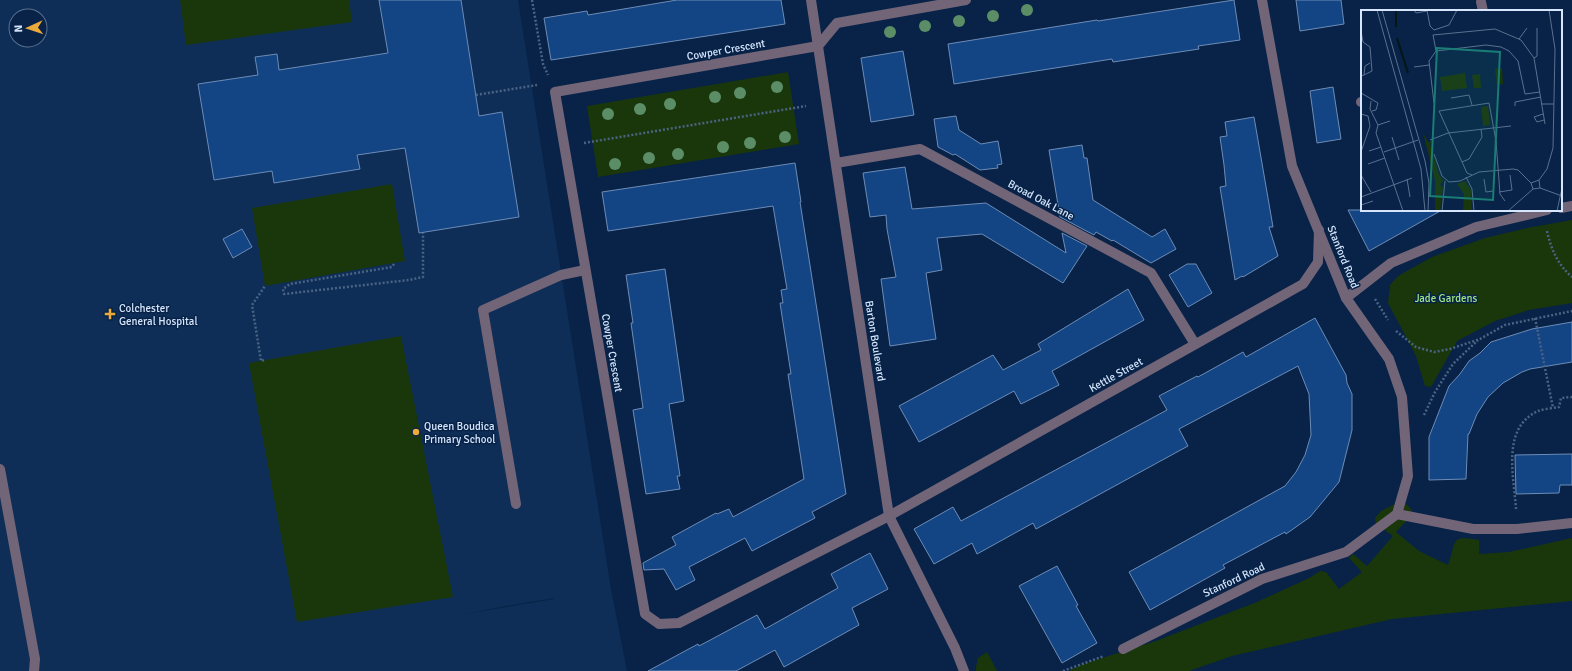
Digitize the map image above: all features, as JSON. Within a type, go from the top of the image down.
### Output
[{"type":"street","name":"Barton Boulevard","points":[[811,0],[889,516],[955,648],[964,671]]},
{"type":"street","points":[[818,46],[837,23],[966,0]]},
{"type":"street","name":"Stanford Road","points":[[1123,648],[1262,579],[1346,552],[1398,514],[1408,476],[1402,397],[1389,359],[1346,298],[1292,166],[1262,0]]},
{"type":"street","name":"Cowper Crescent","points":[[818,46],[553,88],[645,614],[659,624],[679,623],[889,516]]},
{"type":"street","name":"Broad Oak Lane","points":[[836,163],[920,149],[1151,273],[1195,344]]},
{"type":"street","points":[[1562,208],[1572,206]]},
{"type":"street","points":[[1346,298],[1392,263],[1476,227],[1541,211]]},
{"type":"street","name":"Kettle Street","points":[[889,516],[1303,284],[1318,262],[1319,230]]},
{"type":"street","points":[[516,504],[482,310],[560,274],[586,270]]},
{"type":"street","points":[[0,469],[35,659],[34,671]]},
{"type":"street","points":[[1398,514],[1473,529],[1517,529],[1572,523]]},
{"type":"path","points":[[476,95],[553,88],[543,64],[532,0]]},
{"type":"path","points":[[564,146],[827,102]]},
{"type":"path","points":[[1545,211],[1551,247],[1564,270],[1572,277]]},
{"type":"path","points":[[394,264],[392,267],[290,284],[283,289],[284,294],[409,280],[423,277],[423,233]]},
{"type":"path","points":[[1365,284],[1396,331],[1416,347],[1434,352],[1450,349],[1480,339],[1505,325],[1572,311]]},
{"type":"path","points":[[264,360],[261,361],[252,304],[265,286]]},
{"type":"path","points":[[1535,318],[1553,408]]},
{"type":"path","points":[[1424,416],[1435,392],[1453,364],[1480,339]]},
{"type":"path","points":[[1517,529],[1512,450],[1515,434],[1525,420],[1539,411],[1559,407],[1561,398],[1572,397]]},
{"type":"path","points":[[1063,671],[1123,648]]},
{"type":"shaded area","points":[[0,0],[518,0],[611,589],[627,671],[0,671]],"holes":[[[554,599],[466,614],[506,606]]]},
{"type":"green space","points":[[180,0],[349,0],[352,22],[186,45]]},
{"type":"green space","points":[[788,72],[799,144],[598,177],[587,106]]},
{"type":"green space","points":[[392,184],[405,261],[265,286],[252,208]]},
{"type":"green space","name":"Jade Gardens","points":[[1572,220],[1572,303],[1529,310],[1495,321],[1457,341],[1431,387],[1425,386],[1416,356],[1388,303],[1390,285],[1398,276],[1432,257],[1485,238],[1527,228]]},
{"type":"green space","points":[[401,336],[453,597],[297,622],[249,363]]},
{"type":"green space","points":[[1397,503],[1406,504],[1412,510],[1412,515],[1396,532],[1419,551],[1448,565],[1454,545],[1458,539],[1463,538],[1479,540],[1479,554],[1509,552],[1572,538],[1572,601],[1392,619],[1232,656],[1189,671],[1069,671],[1080,665],[1156,641],[1257,602],[1309,578],[1320,571],[1326,572],[1339,589],[1362,572],[1349,558],[1353,554],[1367,566],[1393,536],[1376,524],[1375,518],[1381,511]]},
{"type":"green space","points":[[987,652],[997,671],[976,671],[978,658]]},
{"type":"building","points":[[379,0],[461,0],[479,116],[502,112],[519,217],[419,233],[405,148],[357,155],[360,169],[274,183],[272,171],[214,180],[198,84],[258,75],[255,57],[277,54],[279,70],[388,53]]},
{"type":"building","points":[[677,0],[781,0],[785,24],[551,60],[544,18],[587,11],[588,15]]},
{"type":"building","points":[[1234,0],[1240,40],[1198,46],[1199,49],[1113,62],[1112,59],[954,84],[948,44]]},
{"type":"building","points":[[1296,0],[1341,0],[1344,24],[1300,31]]},
{"type":"building","points":[[903,51],[914,115],[871,122],[861,58]]},
{"type":"building","points":[[1333,87],[1341,139],[1317,143],[1310,91]]},
{"type":"building","points":[[956,116],[959,130],[981,144],[998,141],[1002,164],[997,165],[998,168],[980,170],[955,154],[953,155],[938,147],[934,119]]},
{"type":"building","points":[[1254,117],[1273,227],[1269,227],[1278,256],[1243,277],[1242,276],[1235,280],[1220,187],[1226,186],[1220,137],[1227,136],[1225,122]]},
{"type":"building","points":[[1082,145],[1084,158],[1087,158],[1093,200],[1152,237],[1165,229],[1176,249],[1151,263],[1113,240],[1112,241],[1096,232],[1094,235],[1060,217],[1049,150]]},
{"type":"building","points":[[795,163],[846,494],[812,512],[815,518],[752,551],[745,538],[689,567],[695,580],[676,590],[664,569],[644,570],[643,563],[676,545],[672,537],[716,513],[717,514],[729,509],[733,517],[804,479],[788,374],[791,374],[780,303],[783,303],[781,290],[787,289],[773,206],[608,231],[602,192]]},
{"type":"building","points":[[905,167],[912,209],[986,203],[1066,253],[1062,233],[1087,246],[1063,283],[982,234],[937,238],[942,270],[926,273],[936,339],[890,346],[881,279],[896,277],[887,229],[886,215],[870,217],[863,173]]},
{"type":"building","points":[[1348,210],[1440,211],[1369,251]]},
{"type":"building","points":[[242,229],[252,247],[233,258],[223,239]]},
{"type":"building","points":[[1187,264],[1196,264],[1212,293],[1188,307],[1169,275]]},
{"type":"building","points":[[665,269],[684,401],[669,404],[680,476],[677,476],[680,489],[646,494],[633,410],[643,408],[626,275]]},
{"type":"building","points":[[1128,289],[1144,320],[1052,371],[1059,385],[1021,404],[1014,391],[919,442],[899,406],[993,355],[1003,370],[1041,350],[1038,344]]},
{"type":"building","points":[[1315,318],[1346,375],[1347,383],[1352,394],[1352,430],[1339,482],[1310,517],[1286,534],[1285,532],[1223,565],[1225,568],[1150,610],[1129,572],[1285,486],[1296,472],[1305,455],[1311,435],[1309,394],[1298,366],[1179,429],[1188,446],[1036,529],[1033,523],[977,554],[972,543],[934,564],[914,529],[953,507],[961,521],[1167,410],[1159,396],[1197,376],[1198,377],[1243,352],[1246,357]]},
{"type":"building","points":[[1572,322],[1572,362],[1530,369],[1503,383],[1488,397],[1477,414],[1468,434],[1466,479],[1429,480],[1429,437],[1449,386],[1469,361],[1491,342],[1532,329]]},
{"type":"building","points":[[1572,454],[1572,485],[1560,485],[1559,493],[1516,494],[1515,455]]},
{"type":"building","points":[[870,553],[888,589],[852,608],[859,625],[784,667],[775,650],[736,671],[648,671],[757,615],[765,629],[838,588],[831,574]]},
{"type":"building","points":[[1057,566],[1078,605],[1076,606],[1097,643],[1062,663],[1019,586]]},
{"type":"place","name":"Colchester General Hospital","points":[[110,314]]},
{"type":"place","name":"Queen Boudica Primary School","points":[[416,432]]}]
